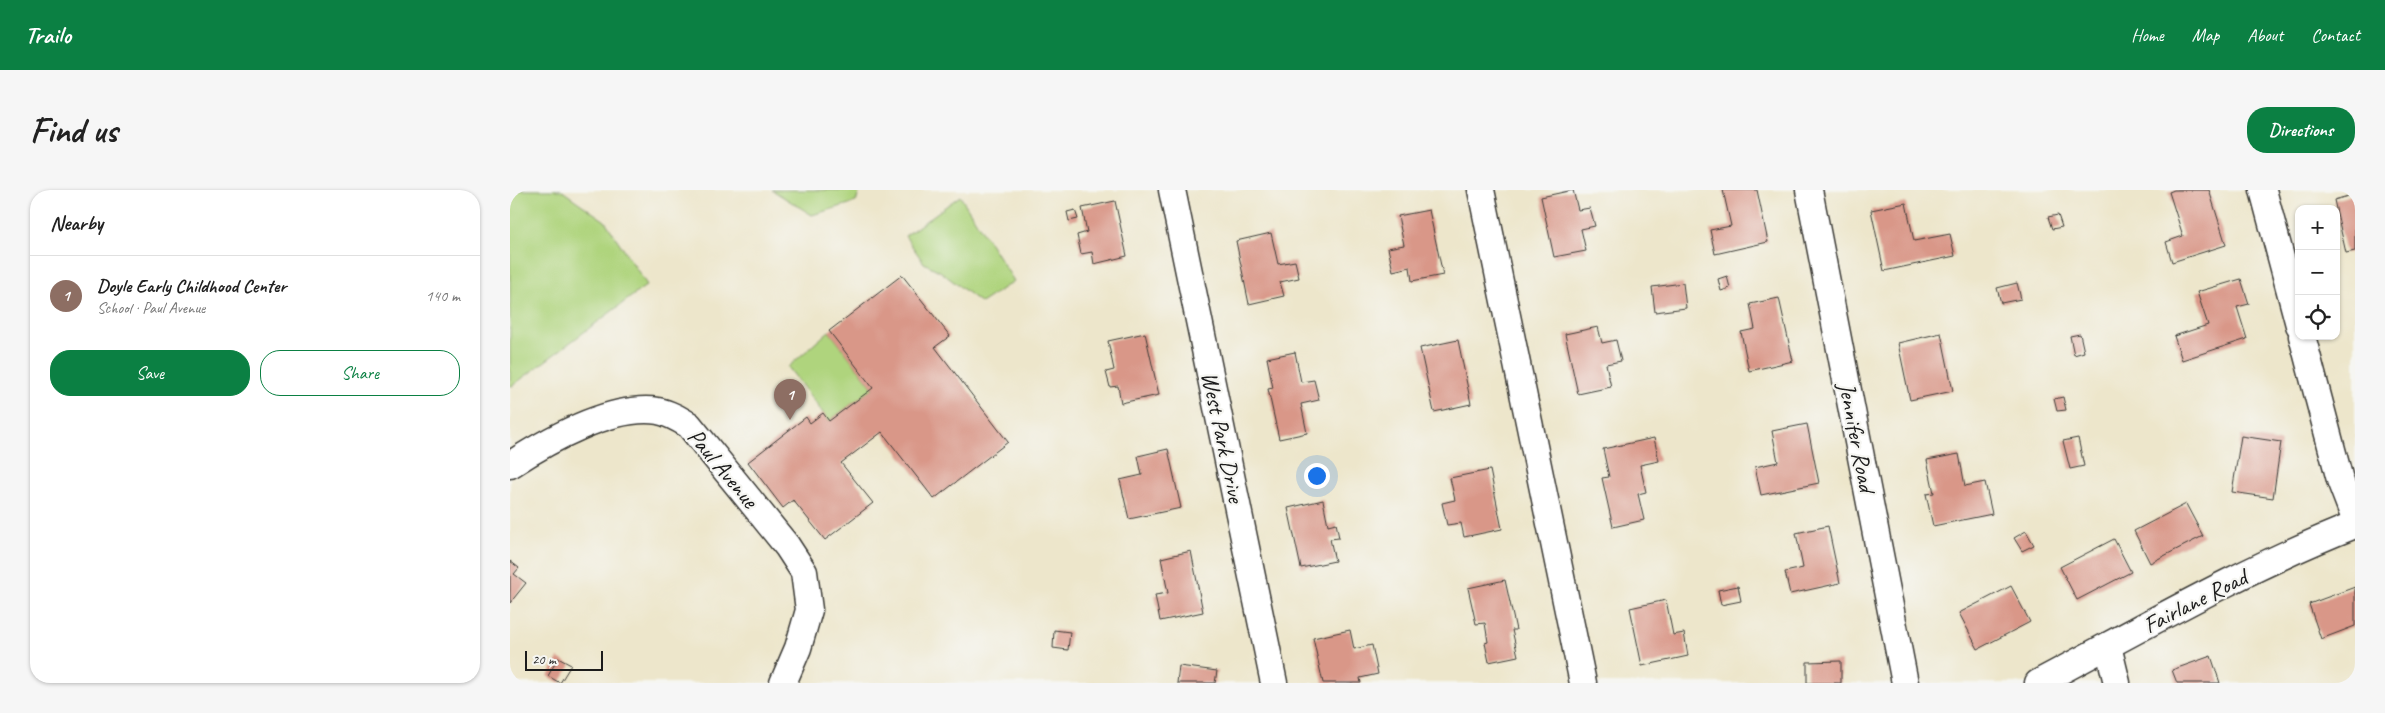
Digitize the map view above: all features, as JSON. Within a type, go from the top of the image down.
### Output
[{"type":"street","name":"West Park Drive","points":[[1172,190],[1274,683]]},
{"type":"street","points":[[1481,190],[1583,683]]},
{"type":"street","name":"Jennifer Road","points":[[1809,190],[1905,683]]},
{"type":"street","points":[[2262,190],[2295,310]]},
{"type":"street","points":[[2303,340],[2340,480],[2355,519]]},
{"type":"street","name":"Paul Avenue","points":[[510,465],[556,438],[590,423],[616,415],[640,410],[658,412],[676,417],[689,425],[787,546],[804,572],[808,610],[798,648],[783,683]]},
{"type":"street","name":"Fairlane Road","points":[[2038,683],[2290,553],[2355,525]]},
{"type":"street","points":[[2108,646],[2117,683]]},
{"type":"green space","points":[[510,190],[561,190],[605,221],[647,285],[512,386],[510,386]]},
{"type":"green space","points":[[772,190],[860,190],[856,202],[812,215]]},
{"type":"green space","points":[[960,196],[1014,281],[981,303],[941,272],[924,263],[905,236]]},
{"type":"green space","points":[[829,331],[873,388],[829,421],[788,367]]},
{"type":"building","points":[[1573,190],[1578,210],[1590,208],[1595,226],[1581,229],[1586,251],[1554,257],[1541,197]]},
{"type":"building","points":[[1723,190],[1757,190],[1768,242],[1715,254],[1710,230],[1731,226]]},
{"type":"building","points":[[2174,190],[2209,190],[2226,245],[2172,262],[2166,242],[2183,236],[2169,192]]},
{"type":"building","points":[[2355,194],[2355,251],[2346,253],[2340,226],[2340,205],[2335,205],[2334,200]]},
{"type":"building","points":[[1115,201],[1127,256],[1094,264],[1092,252],[1081,254],[1077,235],[1087,232],[1082,208]]},
{"type":"building","points":[[1906,203],[1914,241],[1950,234],[1955,256],[1884,271],[1871,210]]},
{"type":"building","points":[[1075,210],[1078,219],[1069,221],[1067,212]]},
{"type":"building","points":[[1429,210],[1443,275],[1412,281],[1410,267],[1393,271],[1388,248],[1404,245],[1398,216]]},
{"type":"building","points":[[2058,215],[2062,227],[2052,229],[2048,217]]},
{"type":"building","points":[[1271,233],[1278,264],[1295,261],[1299,278],[1280,282],[1284,296],[1249,304],[1236,241]]},
{"type":"building","points":[[902,275],[950,336],[935,347],[1008,442],[934,499],[882,432],[841,463],[873,503],[825,540],[793,500],[783,508],[748,462],[806,417],[810,423],[823,413],[829,421],[873,388],[829,331]]},
{"type":"building","points":[[1727,276],[1730,288],[1721,291],[1718,279]]},
{"type":"building","points":[[2241,279],[2249,304],[2237,307],[2247,339],[2182,360],[2174,336],[2208,325],[2197,292]]},
{"type":"building","points":[[1683,283],[1686,308],[1655,312],[1652,287]]},
{"type":"building","points":[[2017,283],[2021,299],[2001,303],[1997,288]]},
{"type":"building","points":[[1779,298],[1793,361],[1749,371],[1741,332],[1755,329],[1750,304]]},
{"type":"building","points":[[1598,327],[1602,343],[1616,340],[1621,361],[1606,364],[1611,387],[1578,394],[1565,334]]},
{"type":"building","points":[[1145,333],[1159,395],[1121,403],[1118,386],[1110,387],[1106,372],[1114,370],[1108,341]]},
{"type":"building","points":[[1941,333],[1953,391],[1910,400],[1898,343]]},
{"type":"building","points":[[2080,334],[2084,352],[2074,355],[2070,336]]},
{"type":"building","points":[[1458,340],[1471,404],[1434,412],[1420,348]]},
{"type":"building","points":[[1295,352],[1301,382],[1314,380],[1319,400],[1301,404],[1307,433],[1279,439],[1268,389],[1273,388],[1267,358]]},
{"type":"building","points":[[2063,397],[2066,410],[2057,411],[2054,399]]},
{"type":"building","points":[[1807,424],[1819,483],[1761,495],[1755,467],[1778,462],[1772,431]]},
{"type":"building","points":[[2241,436],[2281,442],[2273,498],[2232,492]]},
{"type":"building","points":[[1654,438],[1659,461],[1640,465],[1646,492],[1638,494],[1644,520],[1613,527],[1602,478],[1609,477],[1603,449]]},
{"type":"building","points":[[2078,438],[2084,466],[2070,469],[2063,441]]},
{"type":"building","points":[[1168,449],[1181,508],[1129,519],[1120,480],[1142,475],[1138,456]]},
{"type":"building","points":[[1959,454],[1965,486],[1985,482],[1992,514],[1933,526],[1926,494],[1934,493],[1927,460]]},
{"type":"building","points":[[1490,470],[1502,529],[1464,537],[1461,523],[1447,525],[1442,503],[1455,500],[1450,478]]},
{"type":"building","points":[[1323,500],[1328,525],[1336,523],[1339,538],[1330,539],[1335,561],[1301,568],[1288,508]]},
{"type":"building","points":[[2186,504],[2203,536],[2150,563],[2134,531]]},
{"type":"building","points":[[1828,526],[1840,583],[1790,594],[1785,572],[1803,568],[1796,533]]},
{"type":"building","points":[[2026,531],[2034,545],[2022,551],[2014,538]]},
{"type":"building","points":[[2114,539],[2131,572],[2077,600],[2060,567]]},
{"type":"building","points":[[1191,551],[1203,612],[1160,621],[1155,595],[1168,593],[1161,558]]},
{"type":"building","points":[[510,561],[519,568],[514,574],[526,583],[510,603]]},
{"type":"building","points":[[1505,580],[1516,630],[1512,630],[1518,656],[1489,662],[1485,643],[1488,642],[1485,623],[1476,624],[1468,588]]},
{"type":"building","points":[[1738,586],[1741,601],[1721,605],[1718,590]]},
{"type":"building","points":[[2011,586],[2030,622],[1978,649],[1959,613]]},
{"type":"building","points":[[2355,587],[2355,626],[2321,639],[2309,604]]},
{"type":"building","points":[[1666,600],[1673,635],[1684,633],[1688,656],[1642,666],[1630,608]]},
{"type":"building","points":[[1054,630],[1070,632],[1068,650],[1053,648]]},
{"type":"building","points":[[1350,630],[1354,649],[1372,645],[1378,674],[1360,678],[1361,683],[1323,683],[1313,638]]},
{"type":"building","points":[[2211,656],[2220,683],[2177,683],[2172,670]]},
{"type":"building","points":[[558,658],[571,665],[560,683],[548,676]]},
{"type":"building","points":[[1841,661],[1841,683],[1807,683],[1807,662]]},
{"type":"building","points":[[1179,666],[1217,671],[1215,683],[1177,683]]},
{"type":"place","name":"Doyle Early Childhood Center","points":[[790,420]]}]
